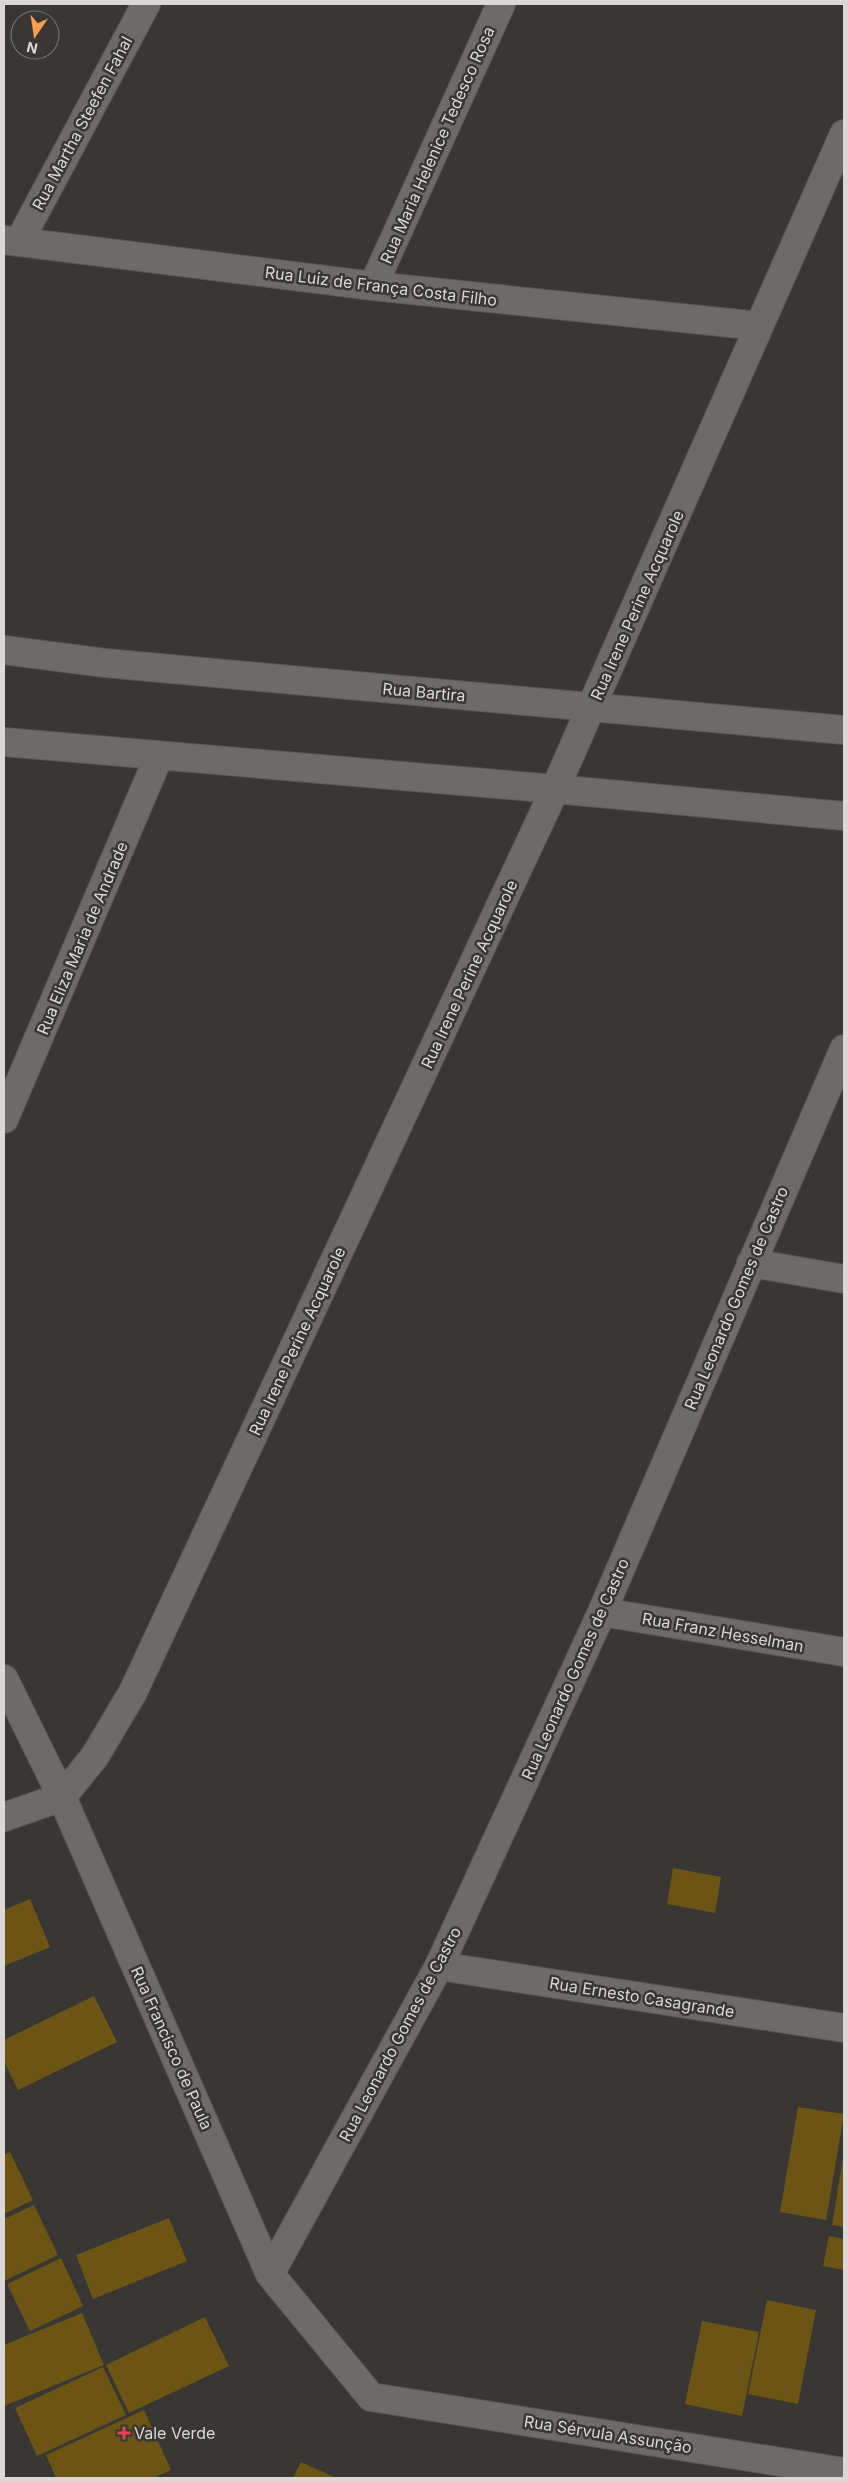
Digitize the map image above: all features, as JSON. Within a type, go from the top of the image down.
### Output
[{"type":"street","name":"Rua Martha Steefen Fahal","points":[[11,241],[146,4]]},
{"type":"street","name":"Rua Maria Helenice Tedesco Rosa","points":[[373,286],[501,4]]},
{"type":"street","name":"Rua Irene Perine Acquarole","points":[[62,1797],[95,1756],[133,1692],[592,708],[844,134]]},
{"type":"street","name":"Rua Luiz de França Costa Filho","points":[[11,241],[373,286],[760,326]]},
{"type":"street","name":"Rua Bartira","points":[[4,650],[105,663],[844,730]]},
{"type":"street","points":[[4,742],[555,789],[844,816]]},
{"type":"street","name":"Rua Eliza Maria de Andrade","points":[[4,1119],[159,756]]},
{"type":"street","name":"Rua Leonardo Gomes de Castro","points":[[270,2274],[439,1966],[602,1612],[844,1049]]},
{"type":"street","points":[[751,1263],[844,1279]]},
{"type":"street","name":"Rua Franz Hesselman","points":[[602,1612],[844,1652]]},
{"type":"street","name":"Rua Francisco de Paula","points":[[4,1679],[62,1797],[270,2274],[371,2397]]},
{"type":"street","points":[[4,1817],[62,1797]]},
{"type":"street","name":"Rua Ernesto Casagrande","points":[[439,1966],[844,2028]]},
{"type":"street","name":"Rua Sérvula Assunção","points":[[371,2397],[844,2472]]},
{"type":"building","points":[[673,1868],[721,1877],[715,1913],[667,1904]]},
{"type":"building","points":[[30,1899],[50,1947],[4,1966],[4,1910]]},
{"type":"building","points":[[94,1996],[117,2042],[18,2090],[4,2061],[4,2040]]},
{"type":"building","points":[[798,2107],[844,2114],[826,2220],[780,2212]]},
{"type":"building","points":[[10,2152],[33,2200],[4,2214],[4,2155]]},
{"type":"building","points":[[844,2158],[844,2227],[832,2225]]},
{"type":"building","points":[[34,2205],[58,2255],[4,2281],[4,2219]]},
{"type":"building","points":[[169,2218],[187,2261],[93,2299],[76,2255]]},
{"type":"building","points":[[829,2236],[844,2239],[844,2270],[823,2266]]},
{"type":"building","points":[[61,2258],[83,2306],[30,2331],[7,2284]]},
{"type":"building","points":[[767,2300],[816,2310],[798,2404],[748,2394]]},
{"type":"building","points":[[82,2313],[104,2365],[4,2406],[4,2345]]},
{"type":"building","points":[[205,2317],[229,2366],[129,2413],[106,2365]]},
{"type":"building","points":[[702,2321],[759,2332],[742,2416],[685,2404]]},
{"type":"building","points":[[103,2367],[126,2415],[37,2456],[15,2408]]},
{"type":"building","name":"Vale Verde","points":[[144,2410],[171,2470],[153,2478],[56,2478],[46,2455]]},
{"type":"building","points":[[301,2462],[336,2478],[293,2478]]},
{"type":"place","name":"Vale Verde","points":[[124,2433]]}]
